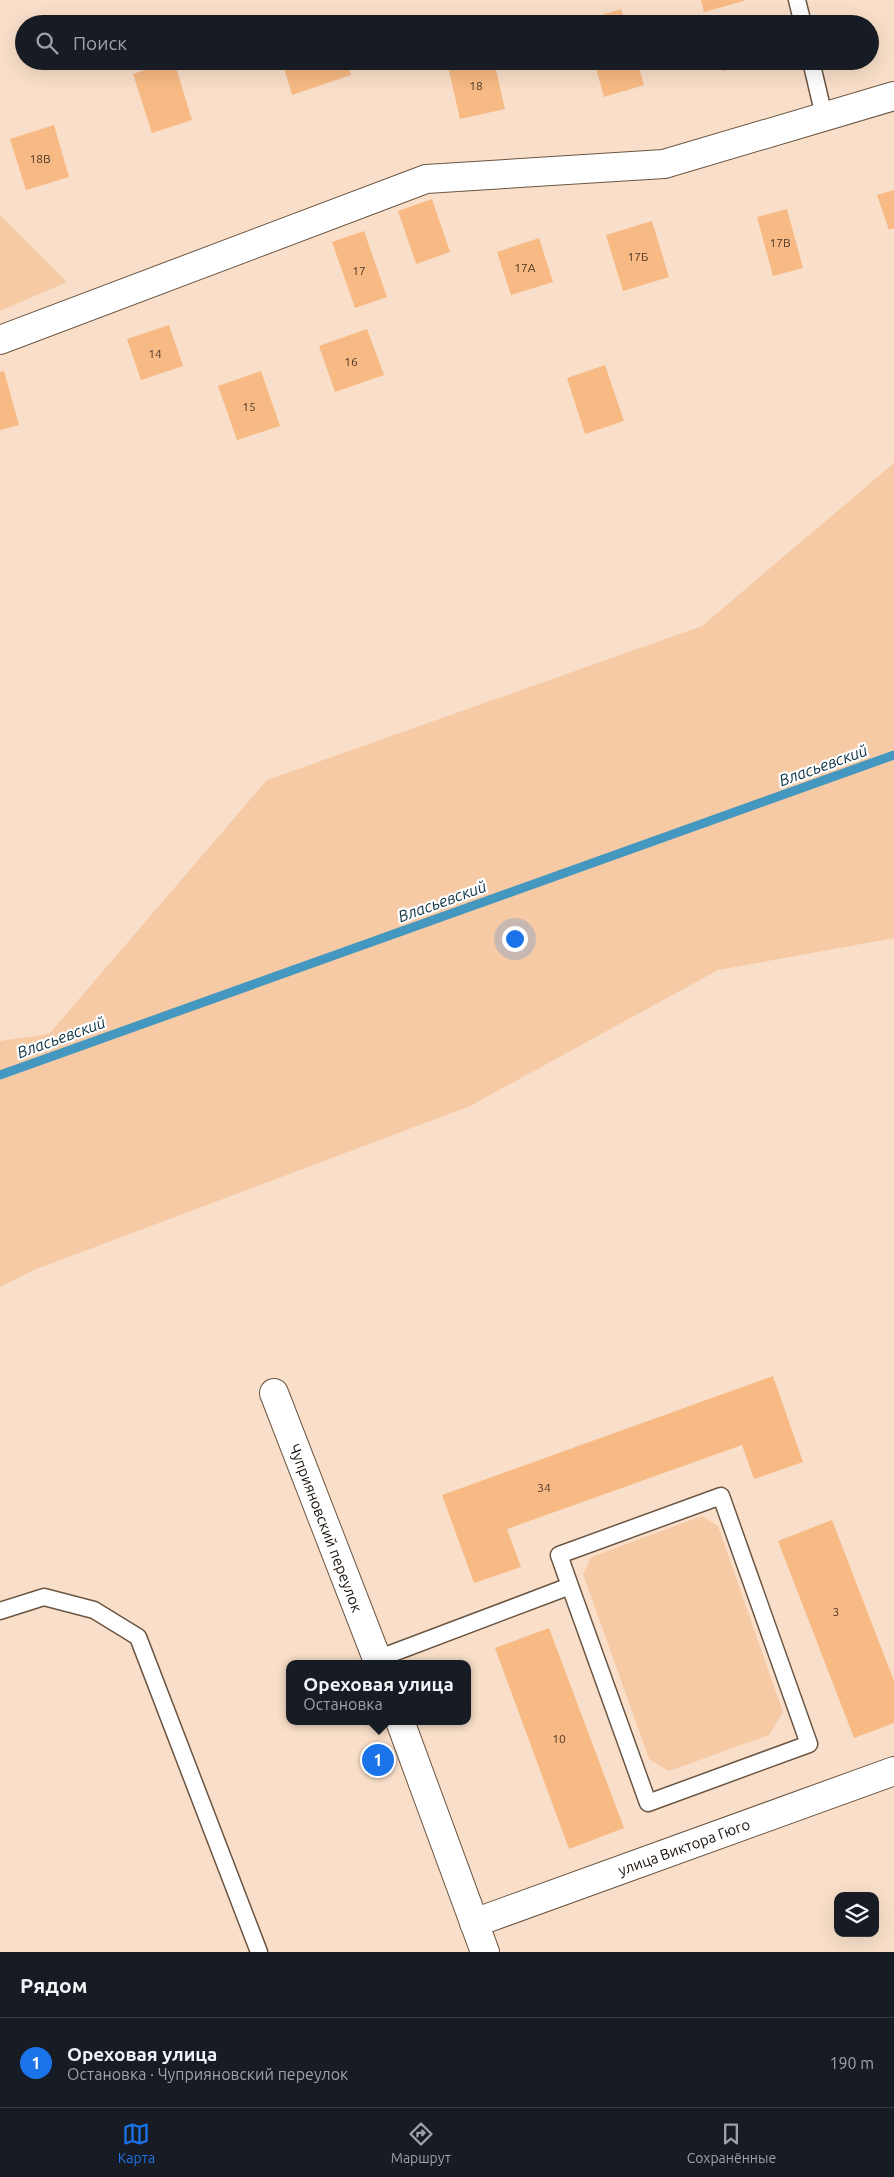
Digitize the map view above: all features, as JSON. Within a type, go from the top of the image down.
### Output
[{"type":"street","points":[[0,340],[426,179],[664,164],[894,96]]},
{"type":"street","name":"Чуприяновский переулок","points":[[274,1393],[377,1660]]},
{"type":"street","points":[[401,1725],[485,1952]]},
{"type":"street","name":"улица Виктора Гюго","points":[[474,1923],[894,1771]]},
{"type":"lane","points":[[797,0],[801,15]]},
{"type":"lane","points":[[813,70],[824,116]]},
{"type":"lane","points":[[722,1496],[809,1744],[648,1803],[570,1586],[559,1555],[722,1496]]},
{"type":"lane","points":[[383,1660],[570,1586]]},
{"type":"lane","points":[[0,1611],[44,1597],[94,1610],[138,1637],[259,1952]]},
{"type":"shaded area","points":[[0,215],[67,282],[0,311]]},
{"type":"shaded area","points":[[894,463],[894,938],[718,970],[470,1106],[34,1270],[0,1287],[0,1041],[49,1034],[267,780],[702,626]]},
{"type":"shaded area","points":[[702,1516],[718,1526],[783,1712],[769,1735],[669,1771],[649,1759],[583,1574],[591,1557]]},
{"type":"building","points":[[701,0],[744,0],[744,1],[704,12]]},
{"type":"building","points":[[621,9],[623,15],[602,15]]},
{"type":"building","points":[[145,70],[177,70],[192,120],[152,133],[133,74]]},
{"type":"building","points":[[285,70],[350,70],[351,75],[292,95]]},
{"type":"building","points":[[449,70],[496,70],[505,109],[460,119]]},
{"type":"building","points":[[596,70],[640,70],[644,85],[604,97]]},
{"type":"building","points":[[54,125],[69,177],[26,190],[10,139]]},
{"type":"building","points":[[894,190],[894,228],[889,230],[877,195]]},
{"type":"building","points":[[432,199],[450,252],[416,264],[398,211]]},
{"type":"building","points":[[787,209],[803,268],[773,276],[757,217]]},
{"type":"building","points":[[652,221],[669,277],[623,291],[606,235]]},
{"type":"building","points":[[364,231],[387,297],[355,308],[332,242]]},
{"type":"building","points":[[539,238],[553,282],[511,295],[497,252]]},
{"type":"building","points":[[169,325],[183,366],[141,380],[127,339]]},
{"type":"building","points":[[367,329],[384,375],[335,392],[319,346]]},
{"type":"building","points":[[605,365],[624,421],[585,434],[567,378]]},
{"type":"building","points":[[4,371],[19,425],[0,430],[0,372]]},
{"type":"building","points":[[261,371],[280,426],[237,440],[218,386]]},
{"type":"building","points":[[773,1376],[803,1462],[754,1479],[742,1445],[507,1529],[521,1567],[474,1583],[442,1495]]},
{"type":"building","points":[[832,1520],[894,1681],[894,1723],[854,1738],[778,1541]]},
{"type":"building","points":[[549,1628],[624,1828],[569,1849],[495,1648]]},
{"type":"waterway","name":"Власьевский","points":[[0,1075],[894,755]]},
{"type":"place","name":"Ореховая улица","points":[[378,1760]]}]
